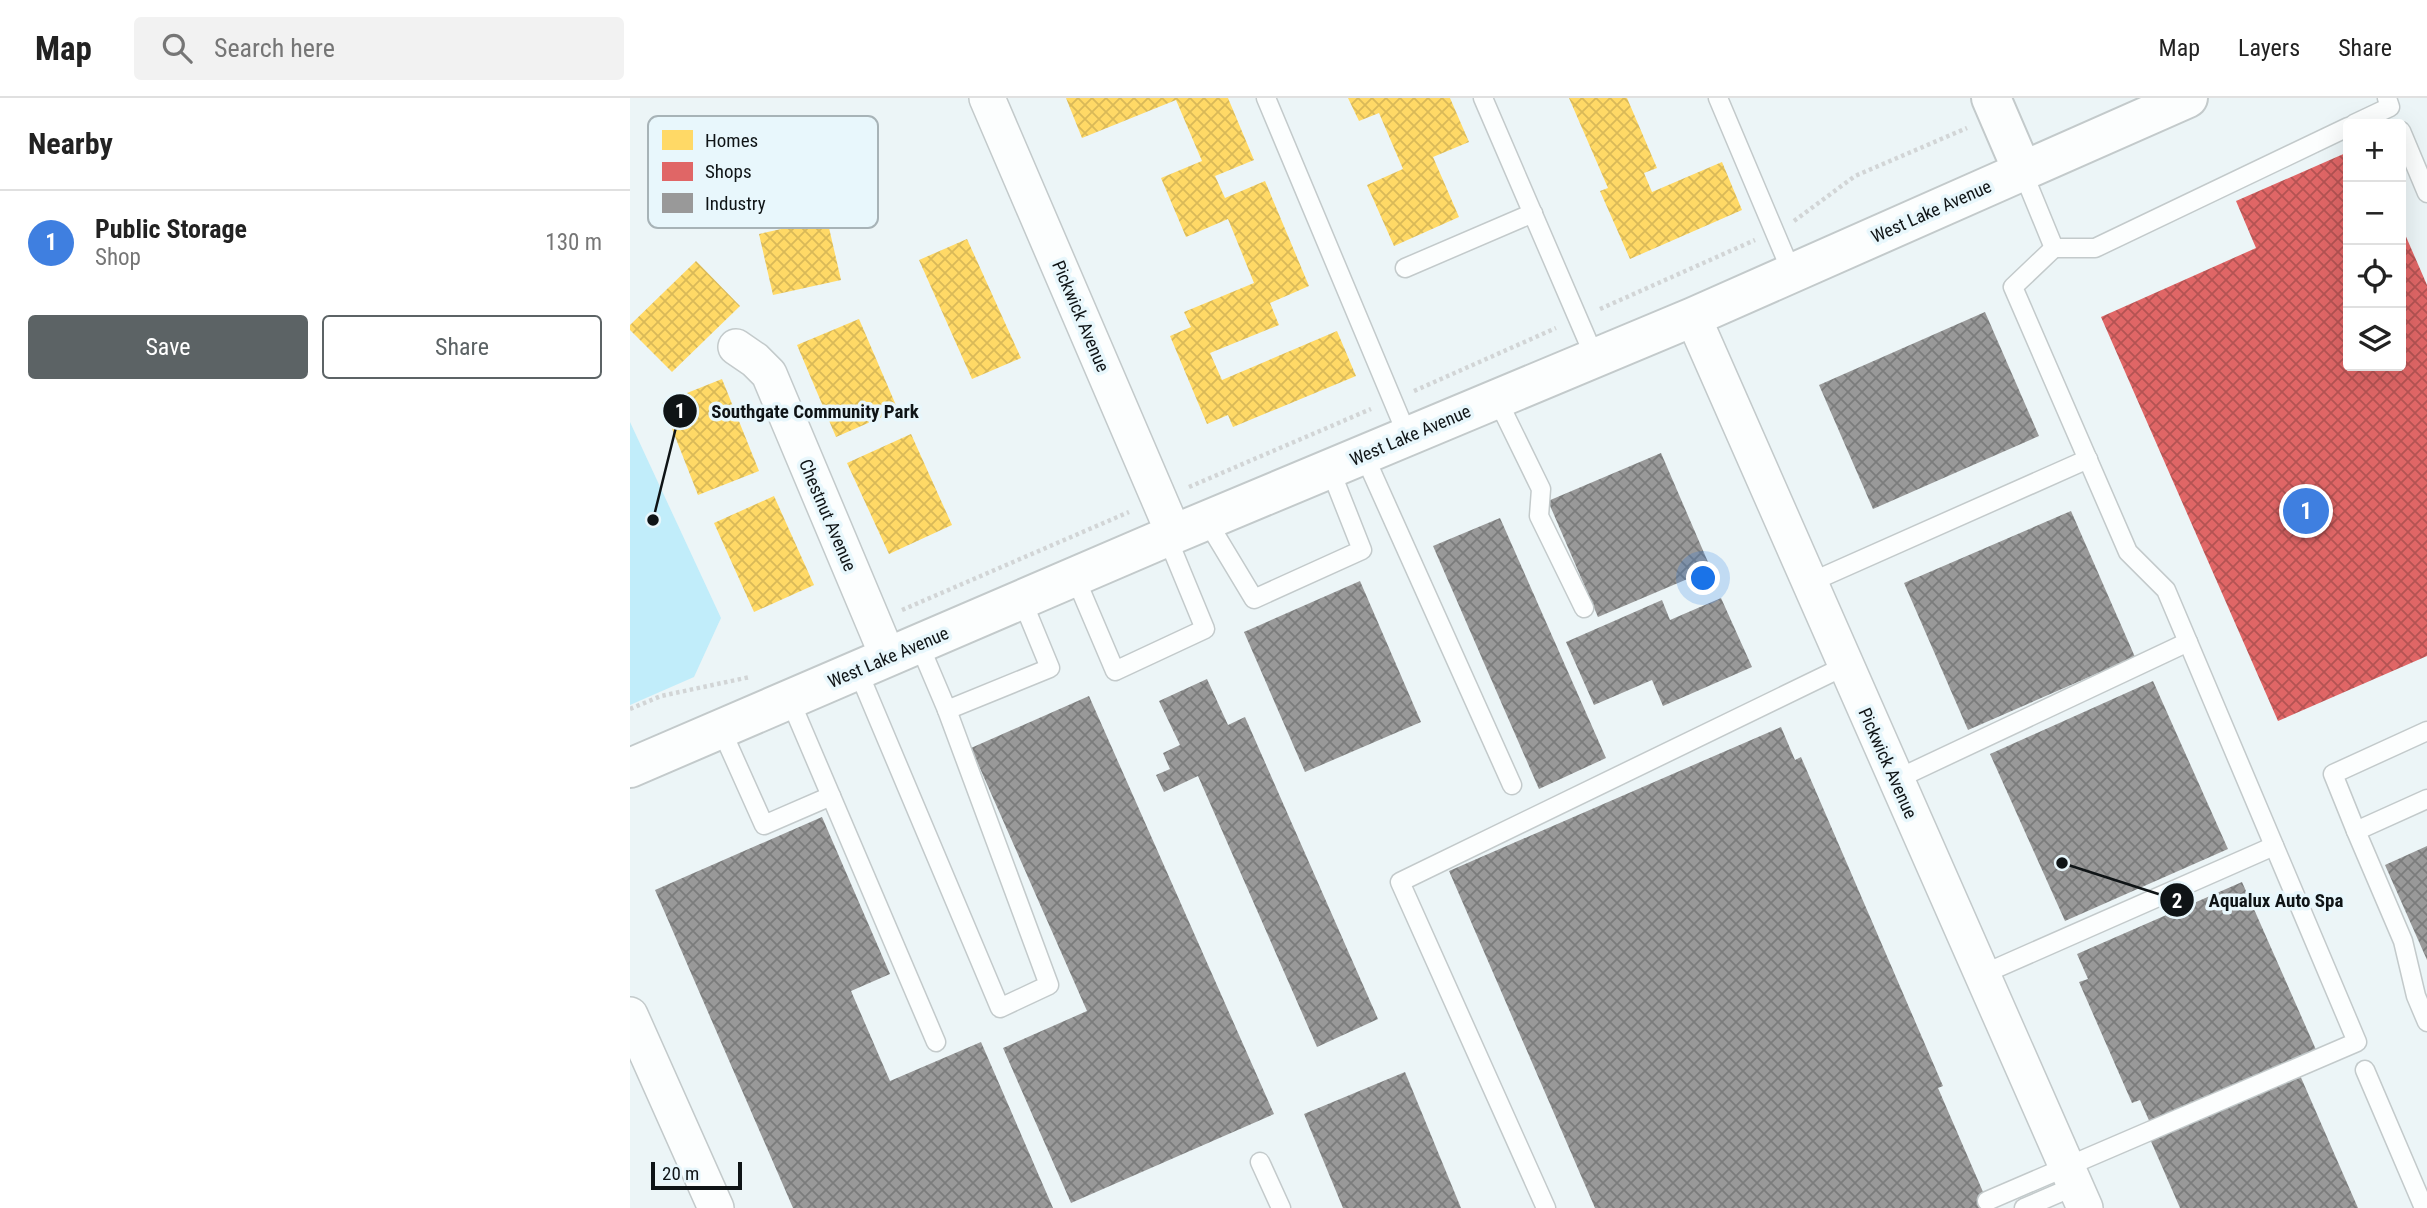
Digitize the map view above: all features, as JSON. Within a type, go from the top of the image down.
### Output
[{"type":"street","name":"Pickwick Avenue","points":[[987,98],[1160,499],[1183,531]]},
{"type":"street","points":[[1990,98],[2022,170]]},
{"type":"street","name":"West Lake Avenue","points":[[630,768],[1183,531],[1693,317],[2188,98]]},
{"type":"street","name":"Pickwick Avenue","points":[[1693,317],[2075,1187]]},
{"type":"street","name":"Chestnut Avenue","points":[[736,347],[769,374],[888,657]]},
{"type":"street","points":[[630,1015],[716,1208]]},
{"type":"lane","points":[[1266,98],[1408,437]]},
{"type":"lane","points":[[1483,98],[1595,358]]},
{"type":"lane","points":[[1718,98],[1792,273]]},
{"type":"lane","points":[[2362,119],[2389,102],[2396,119]]},
{"type":"lane","points":[[2024,1208],[2075,1187],[2357,1042],[2166,590],[2128,552],[2013,287],[2054,248],[2095,247],[2343,129]]},
{"type":"lane","points":[[2406,143],[2427,193]]},
{"type":"lane","points":[[2022,170],[2054,248]]},
{"type":"lane","points":[[1405,268],[1533,213]]},
{"type":"lane","points":[[1497,399],[1541,489],[1539,516],[1584,608]]},
{"type":"lane","points":[[1809,583],[2088,458]]},
{"type":"lane","points":[[1183,531],[1254,599],[1362,550],[1347,462]]},
{"type":"lane","points":[[1347,462],[1512,785]]},
{"type":"lane","points":[[1075,577],[1115,671],[1205,629],[1183,531]]},
{"type":"lane","points":[[947,710],[1050,667],[1022,600]]},
{"type":"lane","points":[[1895,780],[2188,642]]},
{"type":"lane","points":[[888,657],[947,710],[1049,985],[1000,1008],[888,657]]},
{"type":"lane","points":[[1546,1208],[1400,882],[1846,666]]},
{"type":"lane","points":[[790,700],[936,1042]]},
{"type":"lane","points":[[721,729],[764,825],[831,796]]},
{"type":"lane","points":[[2427,731],[2333,774],[2403,941],[2416,996],[2427,1022]]},
{"type":"lane","points":[[2356,831],[2427,799]]},
{"type":"lane","points":[[1981,975],[2274,846]]},
{"type":"lane","points":[[2365,1070],[2424,1208]]},
{"type":"lane","points":[[1260,1162],[1281,1208]]},
{"type":"lane","points":[[1987,1201],[2075,1187]]},
{"type":"path","points":[[874,622],[1775,232],[1804,216],[1854,176],[1951,135]]},
{"type":"path","points":[[630,709],[661,696],[753,676]]},
{"type":"shaded area","points":[[630,422],[721,618],[694,677],[630,705]]},
{"type":"building: Homes","points":[[1066,98],[1228,98],[1254,160],[1215,176],[1225,198],[1265,181],[1309,286],[1270,303],[1279,325],[1210,353],[1222,380],[1337,331],[1356,376],[1233,427],[1228,415],[1207,424],[1170,336],[1191,327],[1184,312],[1254,283],[1228,219],[1186,237],[1161,178],[1202,161],[1176,100],[1082,138]]},
{"type":"building: Homes","points":[[1348,98],[1450,98],[1469,142],[1433,157],[1459,217],[1394,246],[1367,185],[1403,169],[1379,113],[1359,121]]},
{"type":"building: Homes","points":[[1569,98],[1627,98],[1657,168],[1644,173],[1652,192],[1722,162],[1742,210],[1630,259],[1600,191],[1608,188]]},
{"type":"building: Homes","points":[[786,228],[829,228],[841,280],[773,295],[759,234]]},
{"type":"building: Homes","points":[[967,239],[1021,358],[972,379],[919,260]]},
{"type":"building: Homes","points":[[696,261],[740,306],[672,372],[630,330],[630,325]]},
{"type":"building: Homes","points":[[859,319],[898,410],[836,437],[797,345]]},
{"type":"building: Homes","points":[[722,379],[759,471],[698,495],[662,403]]},
{"type":"building: Homes","points":[[911,434],[952,525],[889,554],[847,463]]},
{"type":"building: Homes","points":[[774,496],[814,585],[754,612],[714,523]]},
{"type":"building: Shops","points":[[2343,154],[2343,371],[2406,371],[2406,237],[2427,285],[2427,656],[2278,721],[2101,317],[2256,248],[2236,201]]},
{"type":"building: Industry","points":[[1985,312],[2039,436],[1873,509],[1819,385]]},
{"type":"building: Industry","points":[[1661,453],[1711,569],[1598,617],[1548,501]]},
{"type":"building: Industry","points":[[2071,511],[2135,657],[1968,730],[1904,583]]},
{"type":"building: Industry","points":[[1500,518],[1606,758],[1539,789],[1433,546]]},
{"type":"building: Industry","points":[[1360,581],[1421,722],[1305,772],[1244,632]]},
{"type":"building: Industry","points":[[1721,598],[1752,667],[1663,706],[1652,680],[1594,705],[1566,642],[1662,600],[1670,620]]},
{"type":"building: Industry","points":[[1207,679],[1228,725],[1245,717],[1378,1019],[1317,1047],[1198,776],[1164,792],[1156,775],[1170,769],[1163,753],[1180,745],[1159,701]]},
{"type":"building: Industry","points":[[2153,681],[2228,849],[2065,921],[1990,754]]},
{"type":"building: Industry","points":[[1089,696],[1274,1114],[1071,1203],[1003,1048],[1087,1011],[971,748]]},
{"type":"building: Industry","points":[[1781,727],[1795,760],[1801,757],[1943,1086],[1938,1088],[1990,1208],[1595,1208],[1449,871]]},
{"type":"building: Industry","points":[[822,817],[890,974],[851,991],[890,1081],[981,1042],[1053,1208],[793,1208],[655,890]]},
{"type":"building: Industry","points":[[2427,846],[2427,960],[2385,865]]},
{"type":"building: Industry","points":[[2242,882],[2317,1052],[2151,1125],[2140,1100],[2132,1103],[2079,982],[2088,979],[2077,954]]},
{"type":"building: Industry","points":[[1405,1072],[1461,1208],[1343,1208],[1304,1114]]},
{"type":"building: Industry","points":[[2299,1073],[2358,1208],[2180,1208],[2150,1139]]},
{"type":"place","name":"Public Storage","points":[[2306,511]]},
{"type":"place","name":"Southgate Community Park","points":[[653,520]]},
{"type":"place","name":"Aqualux Auto Spa","points":[[2062,863]]}]
